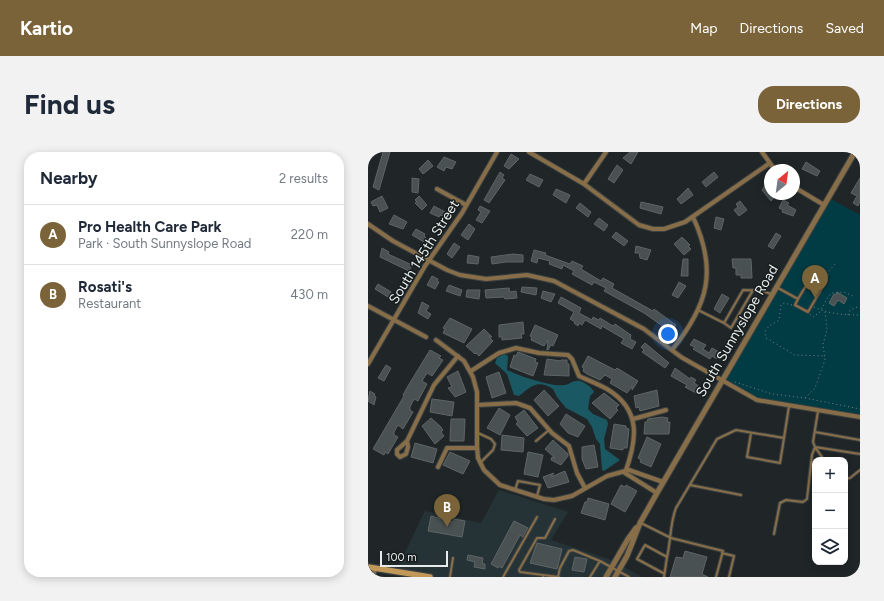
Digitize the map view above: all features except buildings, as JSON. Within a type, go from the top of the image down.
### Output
[{"type":"main road","points":[[368,567],[430,577]]},
{"type":"street","points":[[368,157],[369,152]]},
{"type":"street","name":"South 145th Street","points":[[368,364],[395,320],[428,260],[466,205],[498,152]]},
{"type":"street","points":[[529,152],[584,184],[632,221],[645,227],[660,230],[671,228],[693,217],[770,163],[762,152]]},
{"type":"street","points":[[584,184],[606,152]]},
{"type":"street","name":"South Sunnyslope Road","points":[[616,574],[640,523],[657,492],[855,152]]},
{"type":"street","points":[[437,189],[466,205]]},
{"type":"street","points":[[800,191],[824,206]]},
{"type":"street","points":[[672,350],[686,331],[698,310],[707,278],[707,260],[702,237],[693,217]]},
{"type":"street","points":[[368,224],[376,231],[454,273],[472,278],[527,275],[554,281],[644,329],[672,350],[722,381],[757,400],[860,417]]},
{"type":"street","points":[[368,306],[426,337]]},
{"type":"street","points":[[436,340],[458,356],[471,371],[476,387],[478,405],[477,448],[480,462],[495,482],[514,491],[537,497],[558,500],[572,496],[607,476],[625,473],[629,470],[663,482]]},
{"type":"street","points":[[471,371],[507,349],[522,348],[538,353],[568,355],[572,359],[579,376],[615,394],[627,407],[633,419],[635,431],[634,447],[625,473]]},
{"type":"street","points":[[407,441],[434,385],[458,356]]},
{"type":"street","points":[[478,405],[502,403],[523,404],[530,408],[549,430],[571,448],[577,473],[585,488]]},
{"type":"street","points":[[633,419],[666,410]]},
{"type":"street","points":[[438,467],[447,448],[477,448]]},
{"type":"street","points":[[625,473],[657,492]]},
{"type":"street","name":"South Sunnyslope Road","points":[[606,577],[628,539],[640,523]]},
{"type":"street","points":[[372,577],[376,568]]},
{"type":"lane","points":[[813,274],[826,281],[808,312],[795,305],[798,299],[813,274]]},
{"type":"lane","points":[[777,287],[798,299]]},
{"type":"lane","points":[[724,323],[743,290],[763,290],[773,295]]},
{"type":"lane","points":[[698,310],[731,328],[753,290]]},
{"type":"lane","points":[[751,433],[747,457],[780,463],[788,406]]},
{"type":"lane","points":[[774,534],[780,503],[786,500],[803,502],[807,499],[818,411]]},
{"type":"lane","points":[[536,442],[549,430]]},
{"type":"lane","points":[[664,577],[663,573],[671,538],[672,518],[717,439],[736,430],[784,438]]},
{"type":"lane","points":[[815,432],[860,440]]},
{"type":"lane","points":[[477,433],[491,439],[494,444],[493,450],[480,462]]},
{"type":"lane","points":[[814,447],[860,454]]},
{"type":"lane","points":[[814,447],[822,457]]},
{"type":"lane","points":[[848,478],[860,470]]},
{"type":"lane","points":[[514,491],[518,481],[540,485],[537,497]]},
{"type":"lane","points":[[690,485],[741,495]]},
{"type":"lane","points":[[503,577],[537,517]]},
{"type":"lane","points":[[555,519],[545,538],[536,538],[519,570],[520,572],[558,577],[560,568],[571,550],[576,550],[600,561],[611,568],[616,574],[629,577]]},
{"type":"lane","points":[[640,523],[671,538],[722,551],[722,553],[734,556],[729,577]]},
{"type":"lane","points":[[663,573],[637,559],[645,545],[667,557]]},
{"type":"lane","points":[[716,577],[722,553]]},
{"type":"lane","points":[[450,577],[453,558]]},
{"type":"lane","points":[[590,577],[600,561]]},
{"type":"path","points":[[826,281],[835,264]]},
{"type":"path","points":[[808,312],[813,316],[816,316],[821,311],[828,297],[832,293],[844,292],[855,297]]},
{"type":"path","points":[[795,305],[787,303],[781,305],[779,320],[766,328],[766,338],[795,355],[825,356]]},
{"type":"path","points":[[812,306],[825,312],[848,316],[860,315]]},
{"type":"path","points":[[848,316],[850,310],[857,307]]},
{"type":"path","points":[[805,398],[815,388],[825,356],[823,344],[827,330],[825,312]]},
{"type":"path","points":[[733,383],[738,382],[755,390],[772,394],[805,398],[860,409]]},
{"type":"shaded area","points":[[829,198],[860,215],[860,417],[757,400],[722,381]]},
{"type":"shaded area","points":[[504,354],[508,356],[507,370],[520,375],[544,383],[559,385],[580,381],[590,387],[594,392],[590,396],[588,409],[593,414],[607,420],[608,424],[604,439],[605,449],[620,460],[604,471],[602,470],[600,444],[596,439],[592,427],[587,419],[566,408],[557,397],[553,389],[538,384],[534,385],[519,396],[514,395],[507,374],[495,363],[497,358]]},
{"type":"shaded area","points":[[499,490],[568,512],[551,540],[611,560],[642,577],[430,577],[396,571],[425,511],[481,523]]},
{"type":"place","name":"Pro Health Care Park","points":[[815,298]]},
{"type":"place","name":"Rosati's","points":[[447,527]]}]
